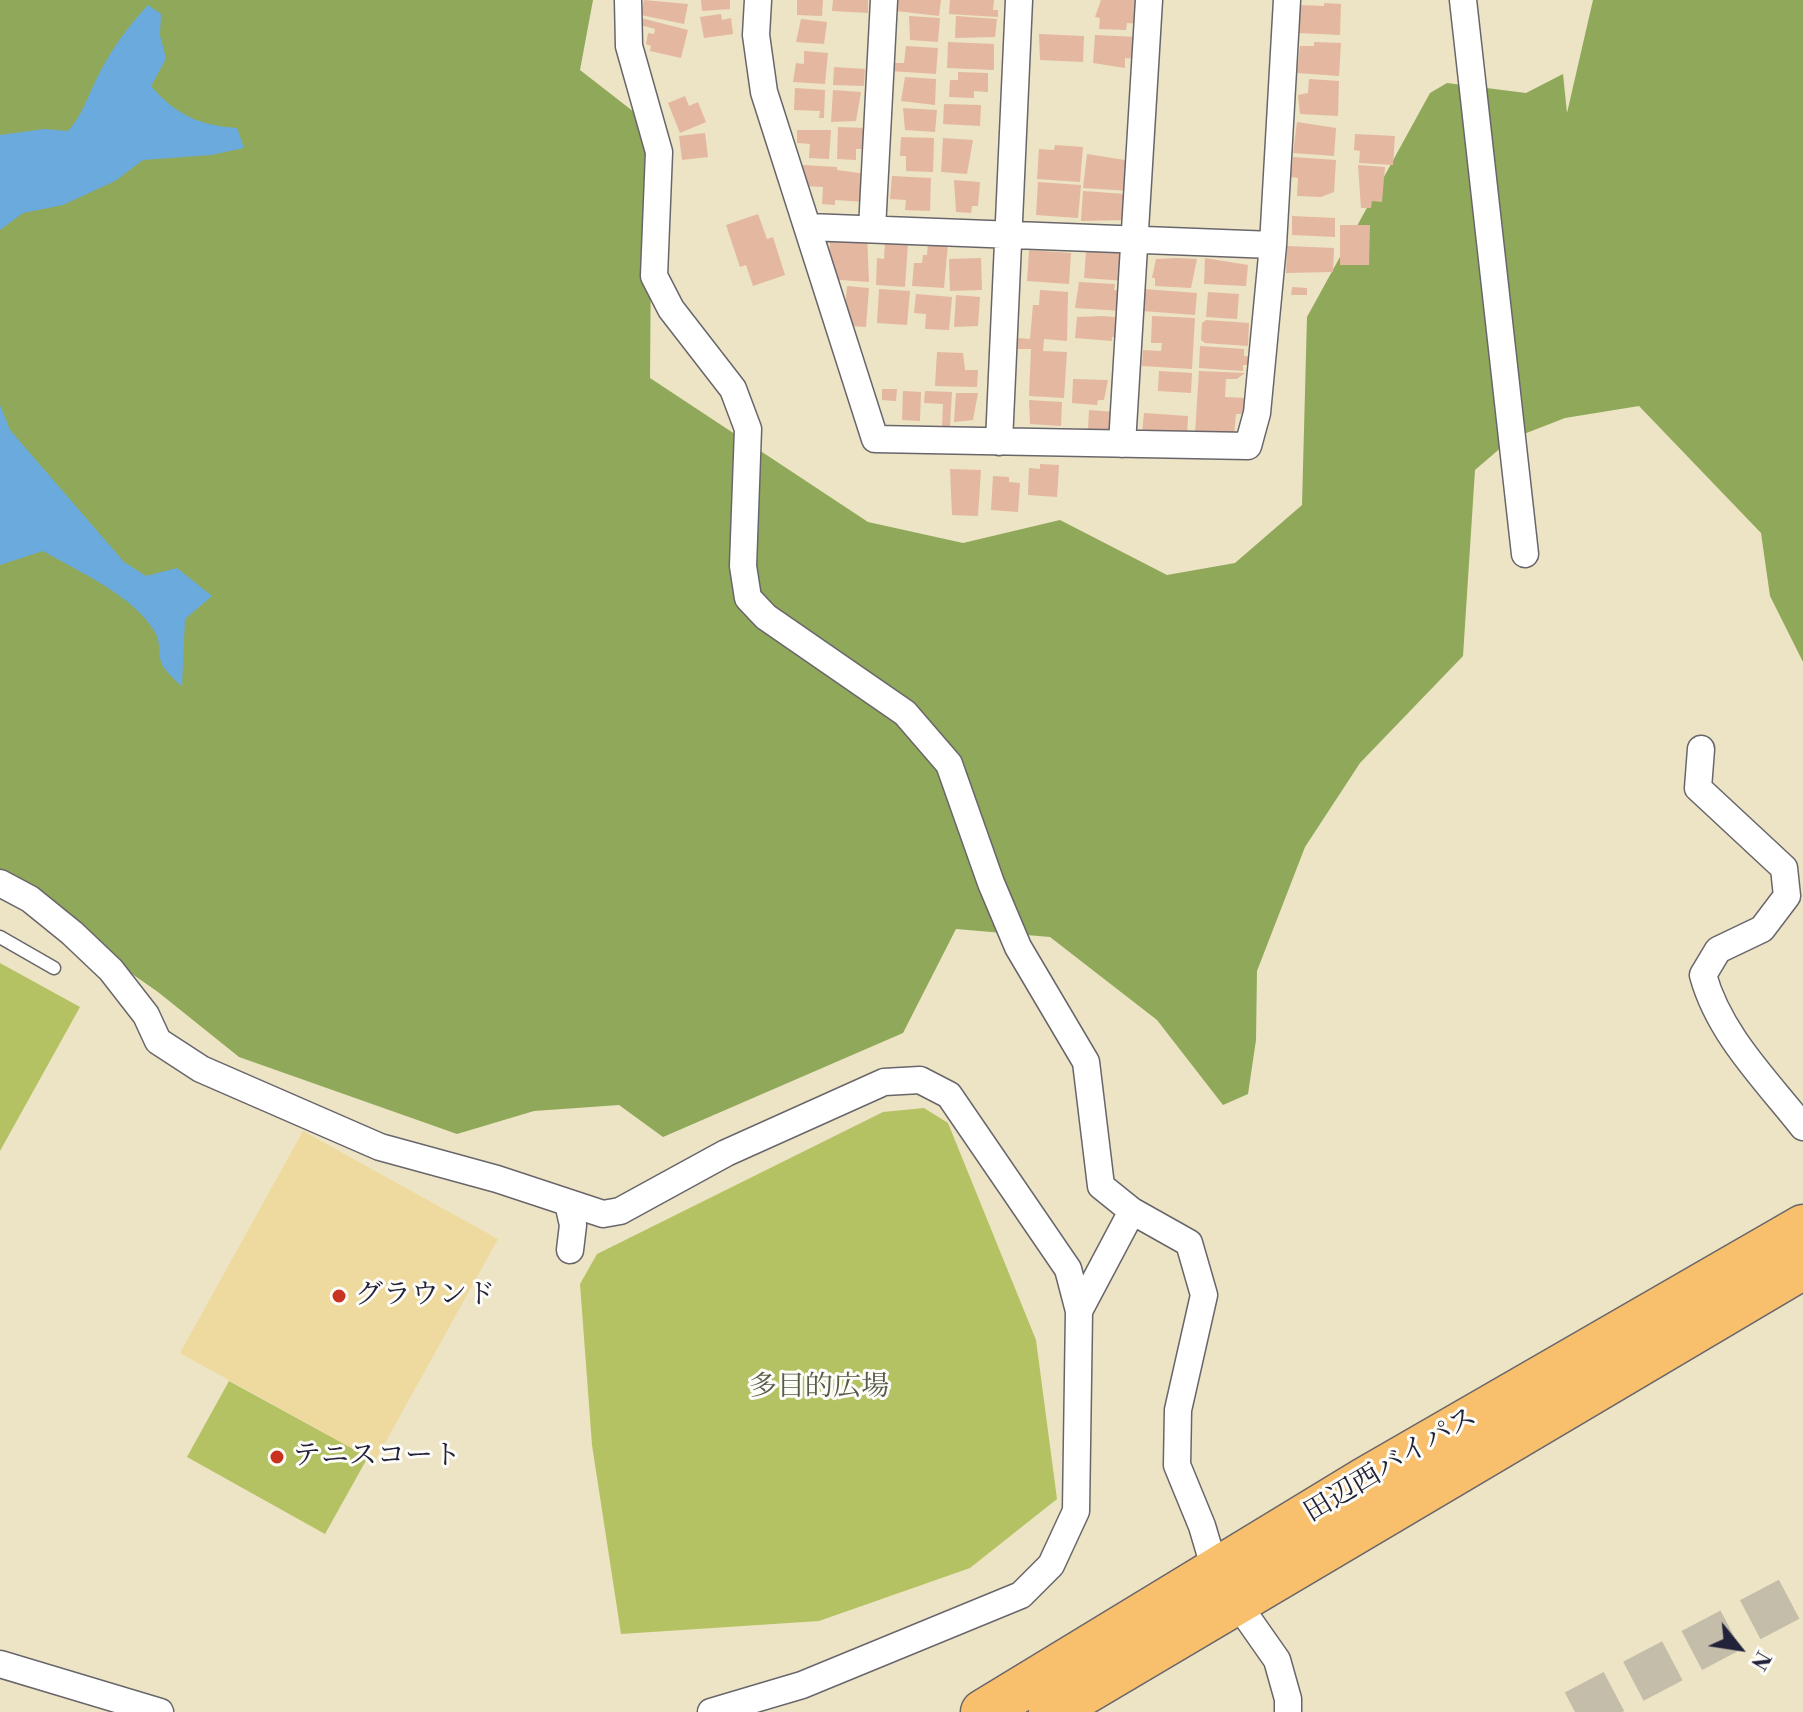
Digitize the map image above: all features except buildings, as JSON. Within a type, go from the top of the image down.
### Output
[{"type":"highway","name":"田辺西バイパス","points":[[1051,1712],[1226,1588],[1366,1479],[1803,1227]]},
{"type":"highway","name":"田辺西バイパス","points":[[983,1712],[1226,1588],[1803,1267]]},
{"type":"street","points":[[628,0],[629,46],[659,152],[654,276],[671,309],[733,389],[748,429],[743,566],[748,598],[766,617],[905,713],[949,764],[991,883],[1018,947],[1086,1062],[1101,1186],[1132,1211],[1189,1243],[1204,1295],[1178,1410],[1177,1465],[1226,1588],[1277,1660],[1288,1699],[1288,1712]]},
{"type":"street","points":[[758,0],[756,35],[764,92],[875,439],[1248,446],[1257,413],[1273,245],[1287,0]]},
{"type":"street","points":[[872,229],[884,0]]},
{"type":"street","points":[[999,442],[1019,0]]},
{"type":"street","points":[[1122,444],[1149,0]]},
{"type":"street","points":[[1463,0],[1525,554]]},
{"type":"street","points":[[808,227],[1273,245]]},
{"type":"street","points":[[1701,749],[1698,788],[1784,868],[1787,896],[1762,929],[1718,950],[1703,975],[1709,997],[1726,1029],[1803,1127]]},
{"type":"street","points":[[0,883],[30,899],[72,933],[111,970],[146,1015],[158,1041],[201,1069],[380,1147],[603,1214],[620,1211],[726,1153],[884,1082],[920,1080],[949,1095],[1068,1269],[1079,1311],[1076,1511],[1051,1565],[1021,1595],[802,1685],[711,1712]]},
{"type":"street","points":[[568,1203],[573,1225],[570,1250],[603,1214]]},
{"type":"street","points":[[1079,1311],[1132,1211]]},
{"type":"street","points":[[0,1664],[160,1712]]},
{"type":"lane","points":[[0,937],[54,968]]},
{"type":"green space","points":[[0,0],[593,0],[580,70],[652,126],[650,378],[868,522],[963,543],[1060,520],[1167,575],[1235,563],[1302,505],[1307,317],[1430,93],[1447,83],[1526,93],[1563,74],[1567,113],[1593,0],[1803,0],[1803,662],[1770,596],[1761,533],[1639,406],[1565,418],[1511,439],[1475,470],[1463,656],[1360,763],[1305,847],[1257,971],[1256,1040],[1248,1094],[1223,1105],[1157,1020],[1050,937],[956,929],[903,1033],[663,1137],[619,1105],[534,1111],[457,1134],[239,1057],[158,992],[0,882]]},
{"type":"green space","points":[[0,963],[80,1007],[0,1151]]},
{"type":"green space","name":"多目的広場","points":[[924,1108],[948,1123],[1036,1340],[1057,1499],[970,1568],[819,1621],[621,1634],[592,1445],[580,1284],[597,1254],[883,1112]]},
{"type":"green space","name":"テニスコート","points":[[229,1381],[368,1457],[325,1534],[187,1457]]},
{"type":"sand","name":"グラウンド","points":[[303,1131],[498,1239],[375,1461],[180,1353]]},
{"type":"water","points":[[148,5],[161,14],[160,35],[166,59],[151,86],[169,104],[189,117],[212,125],[237,128],[244,148],[211,155],[143,160],[115,181],[63,205],[23,213],[0,230],[0,135],[44,129],[68,131],[112,51]]},
{"type":"water","points":[[0,405],[10,430],[124,562],[146,576],[177,568],[212,596],[185,619],[182,687],[163,665],[155,632],[119,596],[43,551],[0,565]]},
{"type":"tunnel","points":[[1575,1712],[1803,1592]]},
{"type":"place","name":"グラウンド","points":[[339,1296]]},
{"type":"place","name":"テニスコート","points":[[277,1457]]}]
